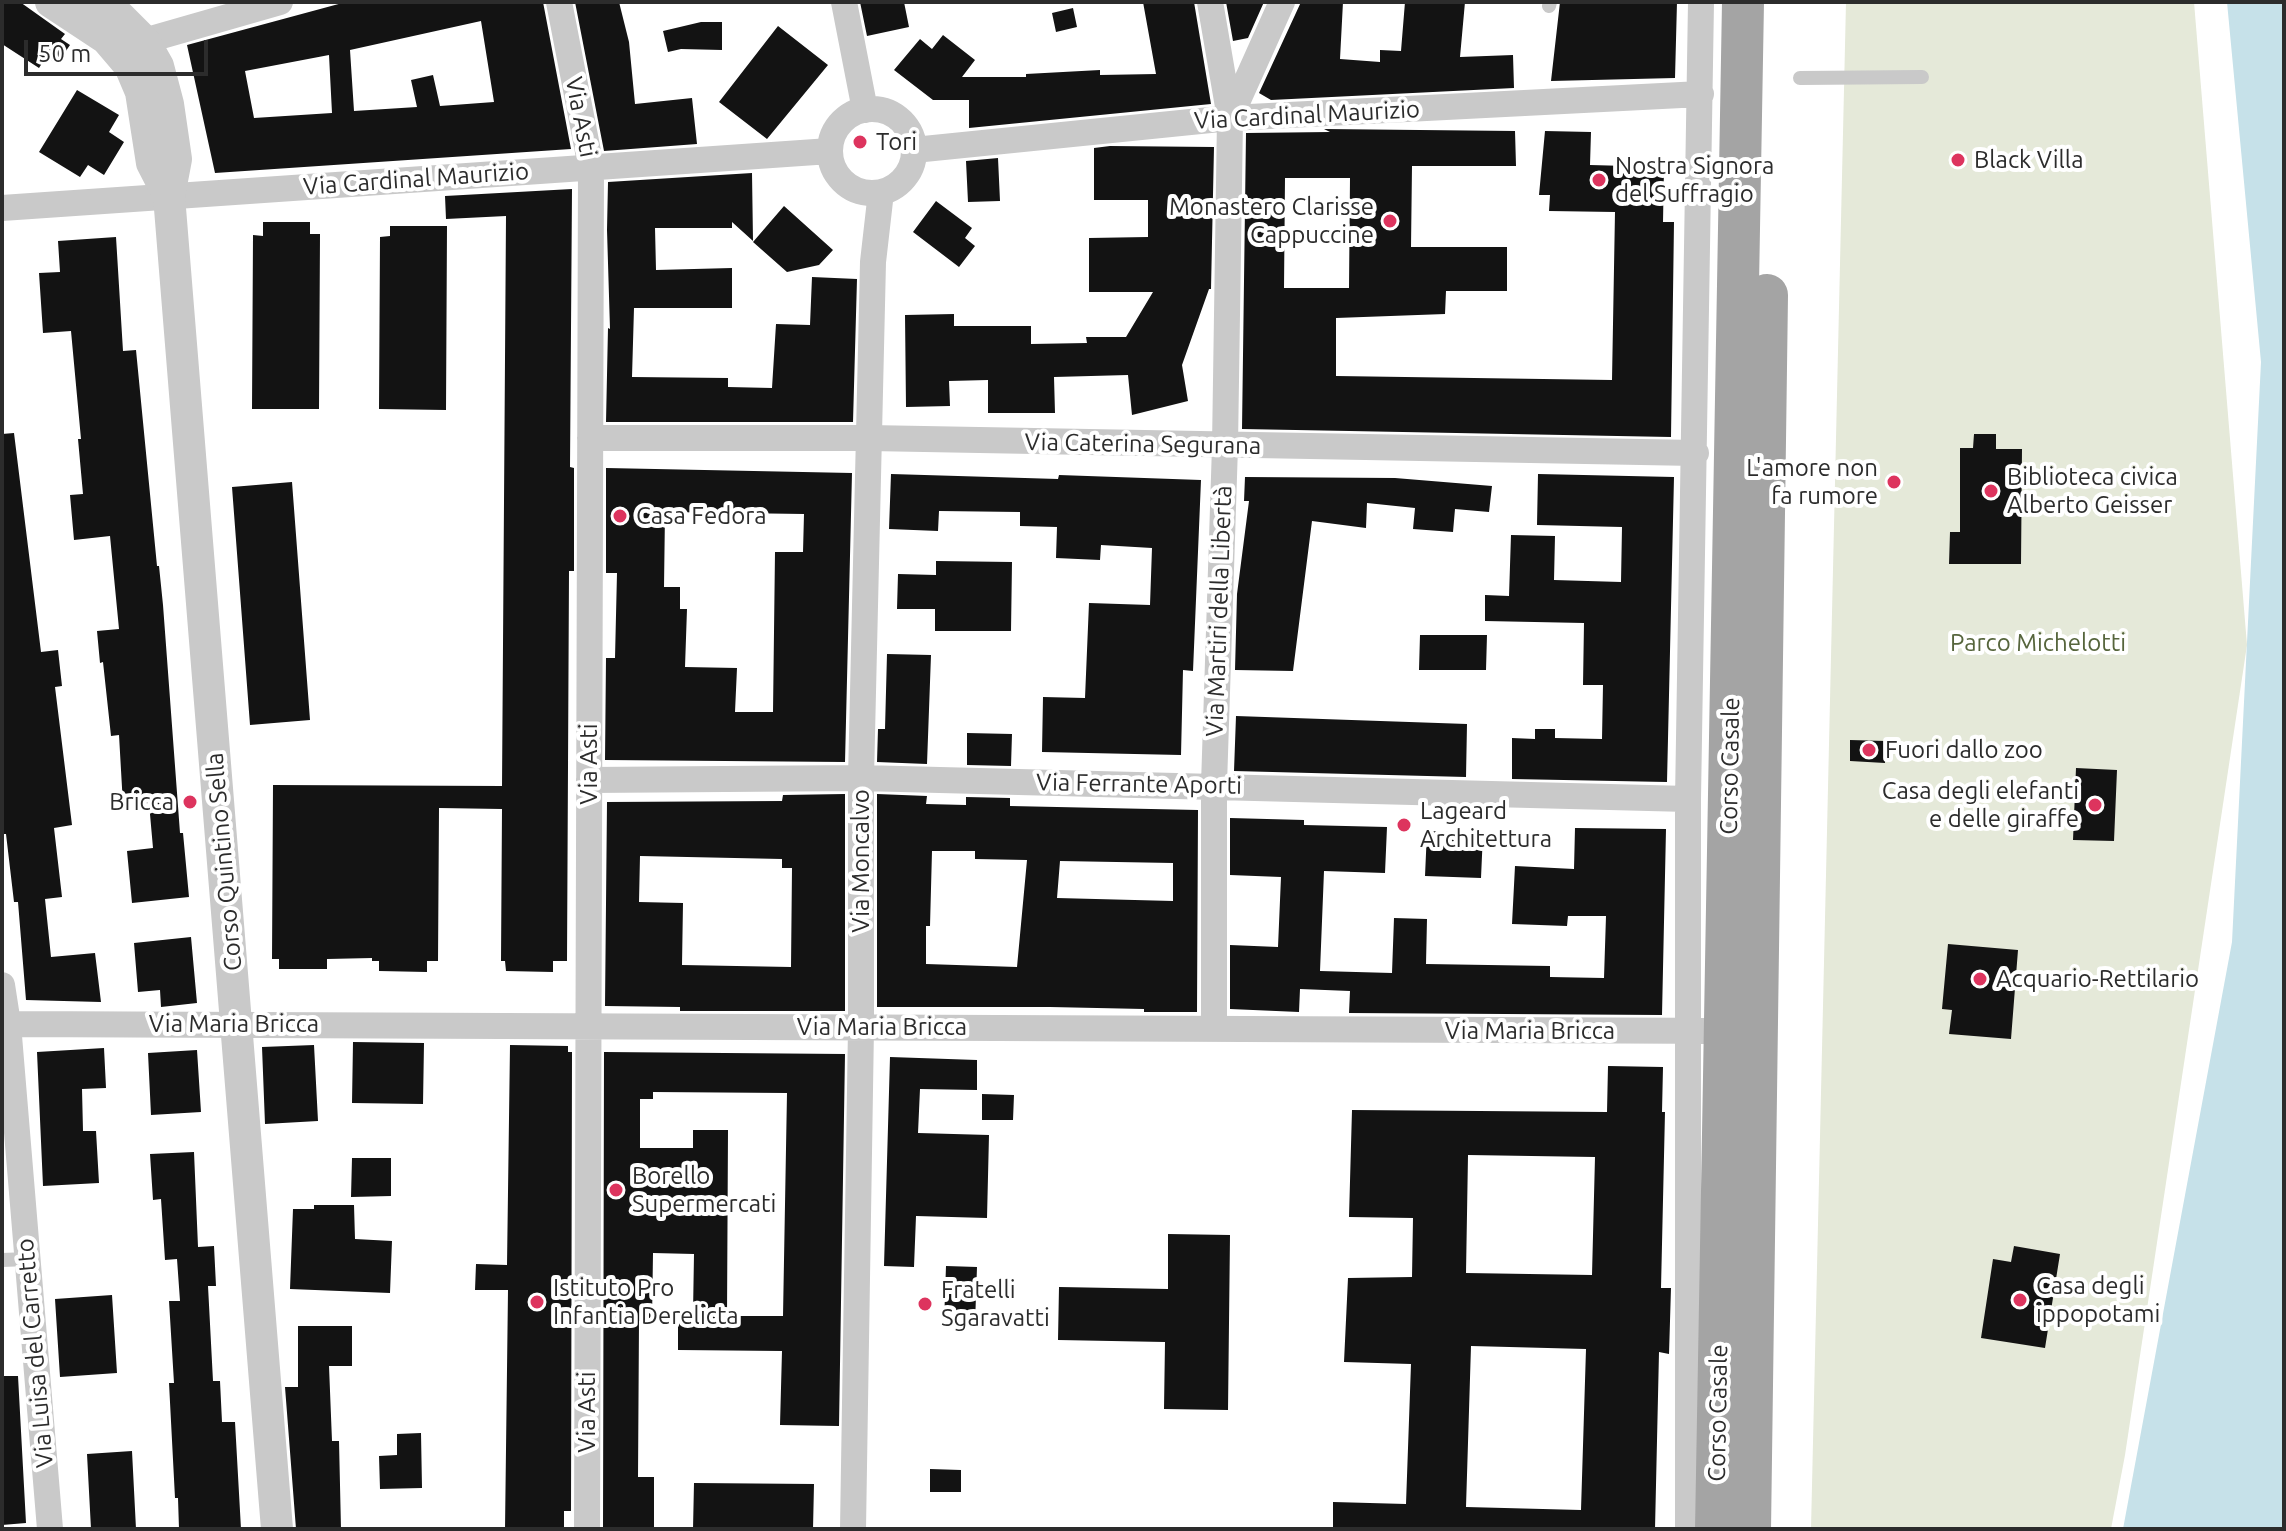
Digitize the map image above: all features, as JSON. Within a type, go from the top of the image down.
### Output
[{"type":"main road","name":"Corso Casale","points":[[1716,1529],[1743,2]]},
{"type":"main road","name":"Corso Casale","points":[[1750,1529],[1724,1031],[1771,2]]},
{"type":"street","name":"Corso Quintino Sella","points":[[51,2],[107,39],[130,66],[141,92],[152,163],[169,196]]},
{"type":"street","name":"Corso Quintino Sella","points":[[97,2],[120,17],[144,41],[158,66],[168,104],[176,159],[169,196],[277,1529]]},
{"type":"street","points":[[144,41],[280,2]]},
{"type":"street","name":"Via Asti","points":[[559,2],[591,167],[587,1529]]},
{"type":"street","points":[[844,2],[865,110]]},
{"type":"street","name":"Via Martiri della Libertà","points":[[1210,2],[1230,118],[1225,446],[1214,785],[1214,1029]]},
{"type":"street","points":[[1230,118],[1282,2]]},
{"type":"street","name":"Corso Casale","points":[[1688,1529],[1724,1031],[1688,799],[1701,2]]},
{"type":"street","name":"Via Cardinal Maurizio","points":[[914,150],[1230,118],[1701,94]]},
{"type":"street","points":[[865,110],[886,111],[898,118],[907,127],[914,150],[912,166],[905,178],[881,192],[866,193],[853,189],[841,180],[833,168],[830,151],[837,127],[847,117],[865,110]]},
{"type":"street","name":"Via Cardinal Maurizio","points":[[2,208],[830,151]]},
{"type":"street","name":"Via Moncalvo","points":[[853,1529],[861,1027],[861,778],[873,262],[881,192]]},
{"type":"street","name":"Via Caterina Segurana","points":[[590,438],[869,438],[1696,453]]},
{"type":"street","name":"Via Ferrante Aporti","points":[[589,780],[861,778],[1688,799]]},
{"type":"street","name":"Via Luisa del Carretto","points":[[2,985],[15,1260],[50,1529]]},
{"type":"street","name":"Via Maria Bricca","points":[[5,1024],[1724,1031]]},
{"type":"lane","points":[[1800,78],[1922,77]]},
{"type":"green space","name":"Parco Michelotti","points":[[1846,2],[2194,2],[2247,645],[2125,1455],[2111,1529],[1811,1529]]},
{"type":"water","points":[[2227,2],[2284,2],[2284,1529],[2123,1529],[2232,942],[2261,362]]},
{"type":"building","points":[[2,2],[20,2],[65,34],[61,39],[70,45],[57,64],[46,57],[39,68],[2,44]]},
{"type":"building","points":[[346,2],[543,2],[571,149],[215,173],[187,45]],"holes":[[[481,21],[494,102],[440,106],[433,75],[411,80],[417,107],[354,111],[350,50]],[[329,55],[332,113],[254,118],[245,71]]]},
{"type":"building","points":[[575,2],[619,2],[629,42],[635,104],[692,98],[697,144],[604,151]]},
{"type":"building","points":[[860,2],[904,2],[909,27],[867,36]]},
{"type":"building","points":[[1143,2],[1194,2],[1211,104],[969,128],[969,100],[933,100],[894,70],[920,39],[932,49],[943,35],[975,60],[962,77],[1026,77],[1026,74],[1100,70],[1100,75],[1156,74]]},
{"type":"building","points":[[1226,2],[1264,2],[1248,38],[1233,41]]},
{"type":"building","points":[[1301,2],[1343,2],[1340,59],[1380,62],[1380,50],[1401,51],[1405,2],[1465,2],[1460,57],[1513,55],[1514,88],[1271,100],[1259,93]]},
{"type":"building","points":[[1560,2],[1677,2],[1675,78],[1551,81]]},
{"type":"building","points":[[1073,8],[1077,27],[1056,32],[1052,13]]},
{"type":"building","points":[[701,22],[722,22],[722,50],[681,49],[668,52],[663,31]]},
{"type":"building","points":[[778,26],[828,65],[767,139],[719,102]]},
{"type":"building","points":[[77,90],[119,115],[109,132],[124,142],[104,175],[88,165],[80,177],[39,152]]},
{"type":"building","points":[[1324,129],[1515,131],[1516,166],[1412,166],[1411,247],[1507,247],[1507,291],[1446,291],[1445,314],[1336,318],[1336,376],[1612,380],[1615,212],[1549,211],[1550,195],[1539,195],[1545,131],[1591,132],[1590,165],[1664,167],[1663,222],[1674,222],[1671,437],[1242,429],[1246,133],[1330,132]],"holes":[[[1285,178],[1350,178],[1349,288],[1284,288]]]},
{"type":"building","points":[[1214,147],[1211,289],[1182,365],[1188,401],[1132,415],[1128,375],[1054,377],[1055,413],[988,413],[988,380],[949,381],[950,406],[906,407],[905,315],[954,314],[954,326],[1031,326],[1031,344],[1087,343],[1086,337],[1126,337],[1153,292],[1089,292],[1089,238],[1148,237],[1148,200],[1094,200],[1094,148]]},
{"type":"building","points":[[998,158],[1000,201],[968,202],[966,161]]},
{"type":"building","points":[[752,173],[753,241],[732,222],[732,228],[655,228],[656,270],[732,268],[732,308],[634,308],[632,377],[728,378],[728,387],[772,388],[776,324],[810,325],[812,277],[857,279],[853,422],[606,422],[610,329],[608,182]]},
{"type":"building","points":[[572,189],[570,467],[574,468],[574,571],[569,571],[567,961],[553,961],[553,972],[506,971],[505,961],[501,961],[502,809],[439,808],[438,961],[427,961],[427,972],[379,971],[379,961],[372,961],[372,958],[327,959],[327,969],[279,969],[279,959],[272,959],[273,785],[502,786],[506,216],[446,219],[445,196]]},
{"type":"building","points":[[936,201],[972,228],[965,238],[975,246],[959,267],[913,232]]},
{"type":"building","points":[[784,206],[833,250],[819,265],[787,272],[753,242]]},
{"type":"building","points":[[263,222],[310,222],[310,234],[320,234],[319,409],[252,409],[253,235],[263,236]]},
{"type":"building","points":[[390,226],[447,226],[446,410],[379,409],[380,237],[390,236]]},
{"type":"building","points":[[116,237],[123,351],[136,350],[163,605],[180,833],[183,833],[189,897],[132,903],[127,851],[153,848],[149,803],[123,805],[119,735],[111,736],[103,662],[100,663],[97,631],[119,629],[110,536],[74,540],[70,495],[83,494],[71,331],[43,333],[39,273],[60,272],[58,241]]},
{"type":"building","points":[[14,433],[41,652],[58,650],[62,686],[55,687],[72,825],[54,828],[62,897],[45,899],[51,957],[95,953],[101,1002],[26,1000],[18,902],[14,902],[6,834],[2,834],[2,434]]},
{"type":"building","name":"Biblioteca civica Alberto Geisser","points":[[1974,434],[1996,434],[1996,449],[2022,449],[2021,564],[1949,564],[1950,532],[1960,532],[1960,448],[1973,448]]},
{"type":"building","points":[[606,468],[852,473],[845,762],[605,760],[606,658],[615,658],[617,573],[606,573]],"holes":[[[665,512],[804,514],[803,552],[775,552],[773,712],[735,712],[737,668],[685,667],[687,609],[680,609],[680,587],[664,587]]]},
{"type":"building","points":[[891,474],[1201,480],[1193,671],[1183,670],[1181,755],[1042,752],[1043,697],[1085,698],[1089,603],[1150,605],[1152,548],[1101,545],[1100,560],[1056,558],[1057,527],[1020,526],[1020,512],[939,511],[938,531],[889,529]]},
{"type":"building","points":[[1538,474],[1674,477],[1667,782],[1512,779],[1512,738],[1535,739],[1535,729],[1555,729],[1555,738],[1602,739],[1603,685],[1583,685],[1584,623],[1485,621],[1485,595],[1509,596],[1511,535],[1555,536],[1554,580],[1621,582],[1622,527],[1537,525]]},
{"type":"building","points":[[1245,477],[1395,478],[1492,486],[1489,512],[1455,509],[1453,532],[1413,529],[1415,508],[1367,503],[1366,528],[1312,521],[1293,671],[1235,670],[1237,594],[1249,501],[1244,501]]},
{"type":"building","points":[[292,482],[310,720],[250,725],[232,487]]},
{"type":"building","points":[[936,561],[1012,562],[1011,631],[935,631],[935,609],[897,609],[898,574],[936,575]]},
{"type":"building","points":[[1420,635],[1487,635],[1486,670],[1419,670]]},
{"type":"building","points":[[887,654],[931,655],[927,764],[877,762],[878,729],[885,729]]},
{"type":"building","points":[[1236,716],[1467,724],[1466,777],[1234,771]]},
{"type":"building","points":[[967,733],[1012,734],[1011,766],[967,765]]},
{"type":"building","points":[[1850,740],[1886,741],[1885,763],[1850,761]]},
{"type":"building","name":"Casa degli elefanti e delle giraffe","points":[[2076,768],[2117,770],[2114,841],[2073,840]]},
{"type":"building","points":[[845,794],[845,1011],[680,1011],[680,1007],[605,1006],[607,802],[782,801],[783,795]],"holes":[[[640,856],[782,859],[782,868],[792,868],[791,967],[682,965],[683,903],[639,902]]]},
{"type":"building","points":[[877,794],[927,796],[926,804],[966,805],[966,797],[1010,798],[1010,806],[1198,810],[1197,1012],[1050,1007],[877,1007]],"holes":[[[932,851],[975,851],[975,859],[1027,860],[1017,967],[926,964]],[[1060,861],[1173,863],[1173,901],[1057,898]]]},
{"type":"building","points":[[1230,818],[1304,820],[1304,825],[1387,827],[1385,873],[1324,871],[1320,971],[1392,973],[1394,918],[1427,919],[1426,964],[1550,966],[1550,977],[1604,978],[1606,916],[1568,916],[1567,926],[1512,924],[1515,866],[1574,869],[1575,828],[1666,829],[1662,1015],[1349,1013],[1350,991],[1300,989],[1299,1012],[1230,1009],[1230,945],[1278,947],[1281,877],[1230,875]]},
{"type":"building","points":[[1427,831],[1483,833],[1481,878],[1425,876]]},
{"type":"building","points":[[191,937],[197,1003],[161,1007],[160,990],[138,992],[134,943]]},
{"type":"building","name":"Acquario-Rettilario","points":[[1948,944],[2018,950],[2011,1039],[1949,1034],[1952,1010],[1942,1009]]},
{"type":"building","points":[[353,1042],[424,1043],[423,1104],[352,1103]]},
{"type":"building","points":[[314,1045],[318,1121],[265,1124],[262,1047]]},
{"type":"building","points":[[510,1045],[568,1046],[568,1052],[572,1052],[571,1511],[564,1511],[564,1529],[505,1529],[508,1290],[475,1290],[476,1264],[507,1265]]},
{"type":"building","points":[[104,1048],[106,1088],[82,1089],[83,1131],[96,1131],[99,1183],[43,1186],[37,1052]]},
{"type":"building","points":[[197,1050],[201,1112],[151,1115],[148,1053]]},
{"type":"building","points":[[604,1052],[845,1054],[839,1426],[780,1425],[782,1351],[678,1350],[678,1313],[693,1313],[694,1254],[653,1253],[652,1321],[639,1321],[638,1477],[654,1477],[654,1529],[603,1529]],"holes":[[[653,1092],[787,1093],[783,1316],[727,1316],[728,1130],[693,1130],[693,1148],[640,1148],[640,1099],[653,1099]]]},
{"type":"building","points":[[890,1057],[977,1060],[977,1090],[920,1089],[918,1133],[989,1135],[987,1218],[916,1216],[914,1267],[884,1266]]},
{"type":"building","points":[[1608,1066],[1663,1067],[1662,1112],[1665,1112],[1661,1288],[1671,1288],[1669,1354],[1659,1352],[1655,1529],[1333,1529],[1333,1502],[1406,1504],[1411,1364],[1344,1362],[1348,1278],[1412,1277],[1413,1218],[1349,1217],[1352,1110],[1607,1112]],"holes":[[[1468,1155],[1595,1157],[1592,1275],[1466,1273]],[[1471,1346],[1586,1349],[1581,1510],[1466,1507]]]},
{"type":"building","points":[[982,1094],[1014,1095],[1013,1120],[982,1120]]},
{"type":"building","points":[[194,1152],[198,1247],[214,1246],[216,1286],[208,1286],[213,1381],[220,1381],[222,1422],[235,1422],[241,1529],[179,1529],[178,1498],[175,1498],[169,1383],[174,1383],[169,1301],[180,1301],[177,1259],[165,1260],[161,1199],[153,1200],[150,1154]]},
{"type":"building","points":[[352,1158],[391,1158],[391,1196],[351,1197]]},
{"type":"building","points":[[314,1205],[354,1205],[355,1239],[392,1241],[390,1293],[290,1289],[293,1209],[314,1209]]},
{"type":"building","points":[[1168,1234],[1230,1235],[1228,1410],[1164,1409],[1165,1342],[1058,1340],[1059,1287],[1168,1289]]},
{"type":"building","name":"Casa degli ippopotami","points":[[2014,1246],[2060,1254],[2045,1348],[1981,1338],[1993,1259],[2011,1262]]},
{"type":"building","points":[[946,1266],[977,1267],[975,1324],[944,1323]]},
{"type":"building","points":[[112,1295],[117,1373],[60,1377],[55,1299]]},
{"type":"building","points":[[298,1326],[352,1326],[352,1366],[329,1366],[332,1441],[339,1441],[341,1529],[296,1529],[285,1387],[298,1387]]},
{"type":"building","points":[[2,1376],[18,1376],[26,1523],[2,1525]]},
{"type":"building","points":[[421,1433],[422,1488],[380,1489],[379,1456],[397,1455],[397,1434]]},
{"type":"building","points":[[132,1451],[136,1529],[91,1529],[87,1454]]},
{"type":"building","points":[[930,1469],[961,1470],[961,1492],[930,1492]]},
{"type":"building","points":[[694,1483],[814,1484],[813,1529],[693,1529]]},
{"type":"place","name":"Tori","points":[[860,142]]},
{"type":"place","name":"Black Villa","points":[[1958,160]]},
{"type":"place","name":"Nostra Signora del Suffragio","points":[[1599,180]]},
{"type":"place","name":"Monastero Clarisse Cappuccine","points":[[1390,221]]},
{"type":"place","name":"L'amore non fa rumore","points":[[1894,482]]},
{"type":"place","name":"Biblioteca civica Alberto Geisser","points":[[1991,491]]},
{"type":"place","name":"Casa Fedora","points":[[620,516]]},
{"type":"place","name":"Fuori dallo zoo","points":[[1869,750]]},
{"type":"place","name":"Bricca","points":[[190,802]]},
{"type":"place","name":"Casa degli elefanti e delle giraffe","points":[[2095,805]]},
{"type":"place","name":"Lageard Architettura","points":[[1404,825]]},
{"type":"place","name":"Acquario-Rettilario","points":[[1980,979]]},
{"type":"place","name":"Borello Supermercati","points":[[616,1190]]},
{"type":"place","name":"Casa degli ippopotami","points":[[2020,1300]]},
{"type":"place","name":"Istituto Pro Infantia Derelicta","points":[[537,1302]]},
{"type":"place","name":"Fratelli Sgaravatti","points":[[925,1304]]}]
